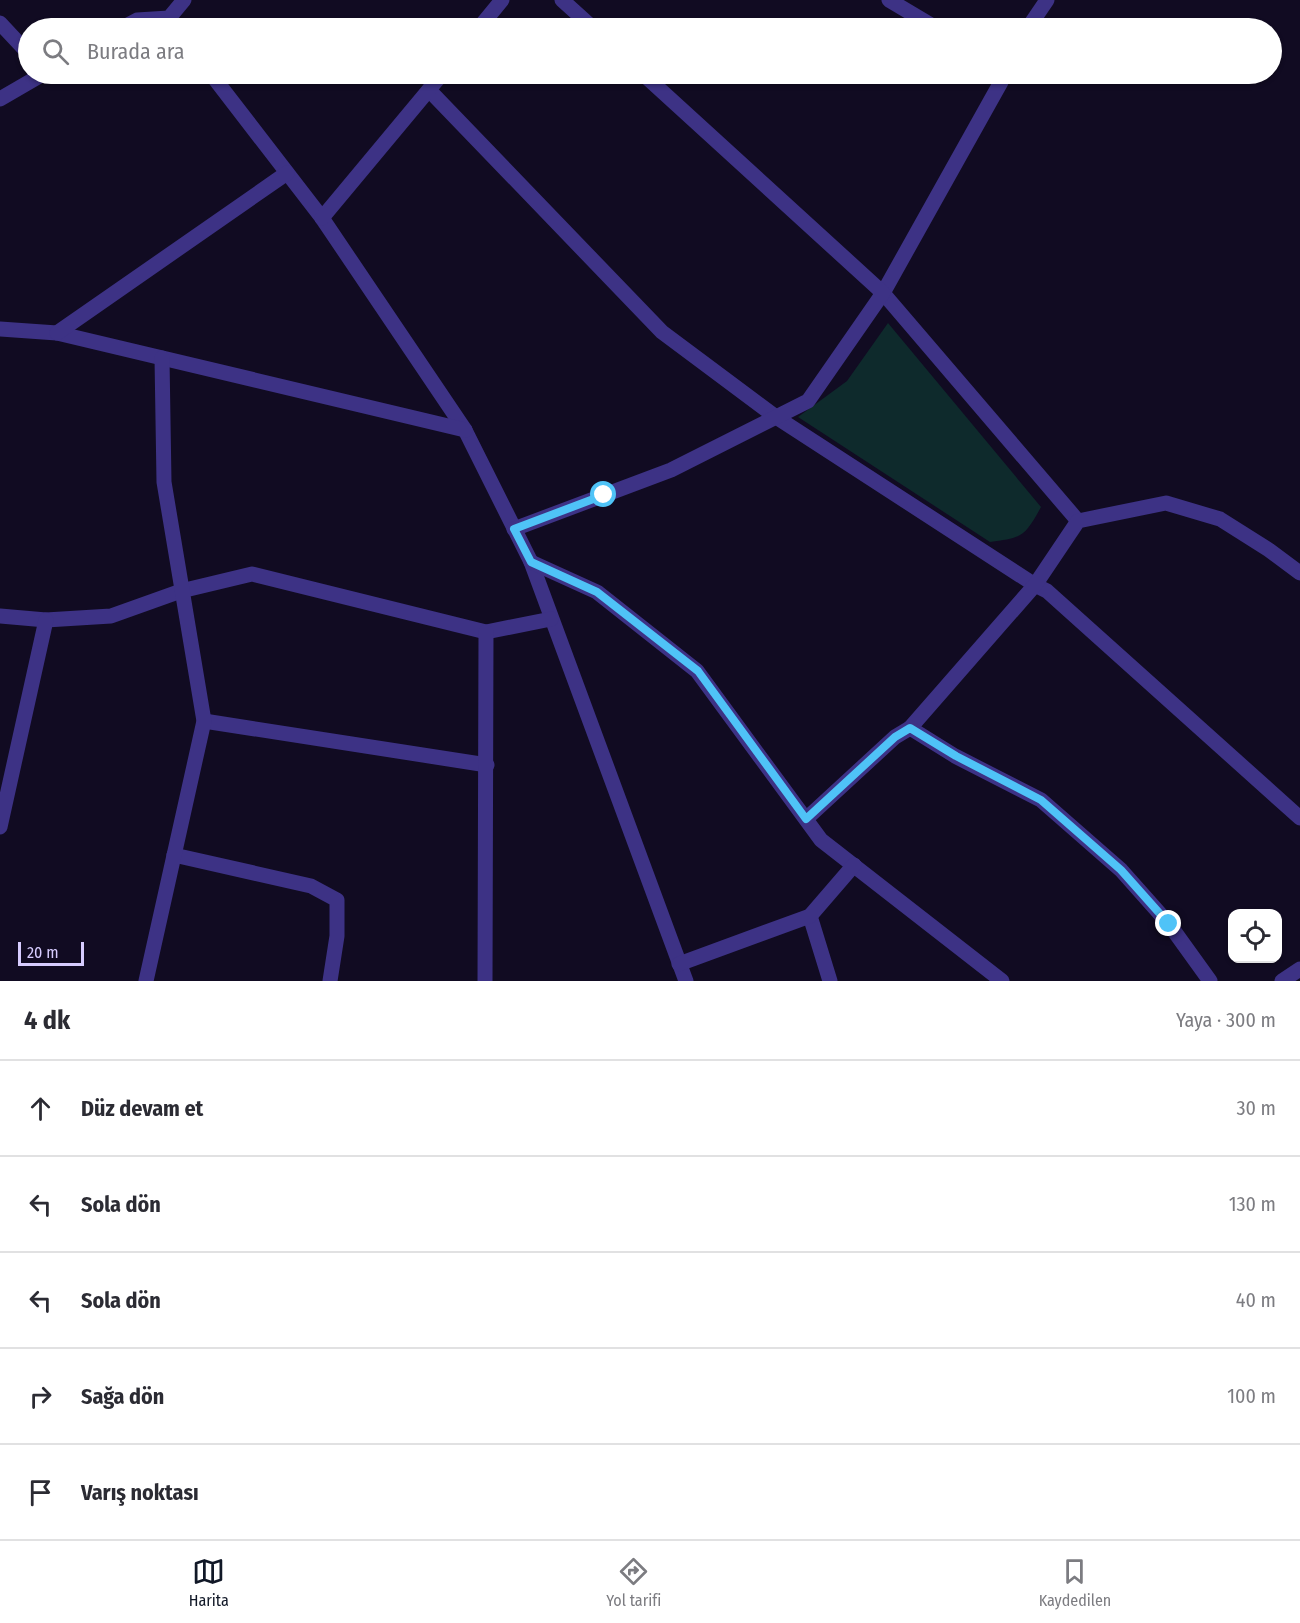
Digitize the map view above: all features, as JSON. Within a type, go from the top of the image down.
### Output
[{"type":"street","points":[[175,18],[184,0]]},
{"type":"street","points":[[487,18],[502,0]]},
{"type":"street","points":[[562,0],[582,18]]},
{"type":"street","points":[[889,0],[919,18]]},
{"type":"street","points":[[1035,18],[1047,0]]},
{"type":"street","points":[[0,23],[18,42]]},
{"type":"street","points":[[0,99],[26,84]]},
{"type":"street","points":[[219,84],[322,218],[465,430],[531,562],[686,981]]},
{"type":"street","points":[[322,218],[434,84]]},
{"type":"street","points":[[654,84],[883,293],[1078,521]]},
{"type":"street","points":[[514,529],[671,470],[808,401],[883,293],[1000,84]]},
{"type":"street","points":[[429,90],[662,332],[777,417],[1047,591],[1300,818]]},
{"type":"street","points":[[57,333],[287,173]]},
{"type":"street","points":[[0,329],[57,333],[465,430]]},
{"type":"street","points":[[146,981],[204,721],[164,482],[162,358]]},
{"type":"street","points":[[806,819],[895,737],[910,728],[1035,585],[1078,521],[1167,503],[1220,519],[1300,573]]},
{"type":"street","points":[[531,562],[597,592],[698,671],[821,840],[1002,981]]},
{"type":"street","points":[[0,616],[46,620],[111,616],[181,591],[252,574],[486,632],[551,619]]},
{"type":"street","points":[[0,827],[46,620]]},
{"type":"street","points":[[485,981],[486,632]]},
{"type":"street","points":[[204,721],[486,765]]},
{"type":"street","points":[[910,728],[956,756],[1041,800],[1121,870],[1169,924],[1210,981]]},
{"type":"street","points":[[174,855],[311,886],[338,900],[337,936],[330,981]]},
{"type":"street","points":[[680,964],[810,916],[854,865]]},
{"type":"street","points":[[810,916],[830,981]]},
{"type":"street","points":[[1282,981],[1300,969]]},
{"type":"green space","points":[[888,323],[1041,507],[1022,534],[1010,539],[990,542],[798,417],[847,381]]},
{"type":"route","points":[[604,495],[514,529],[531,562],[597,592],[698,671],[806,819],[895,737],[910,728],[956,756],[1041,800],[1121,870],[1169,924]]}]
